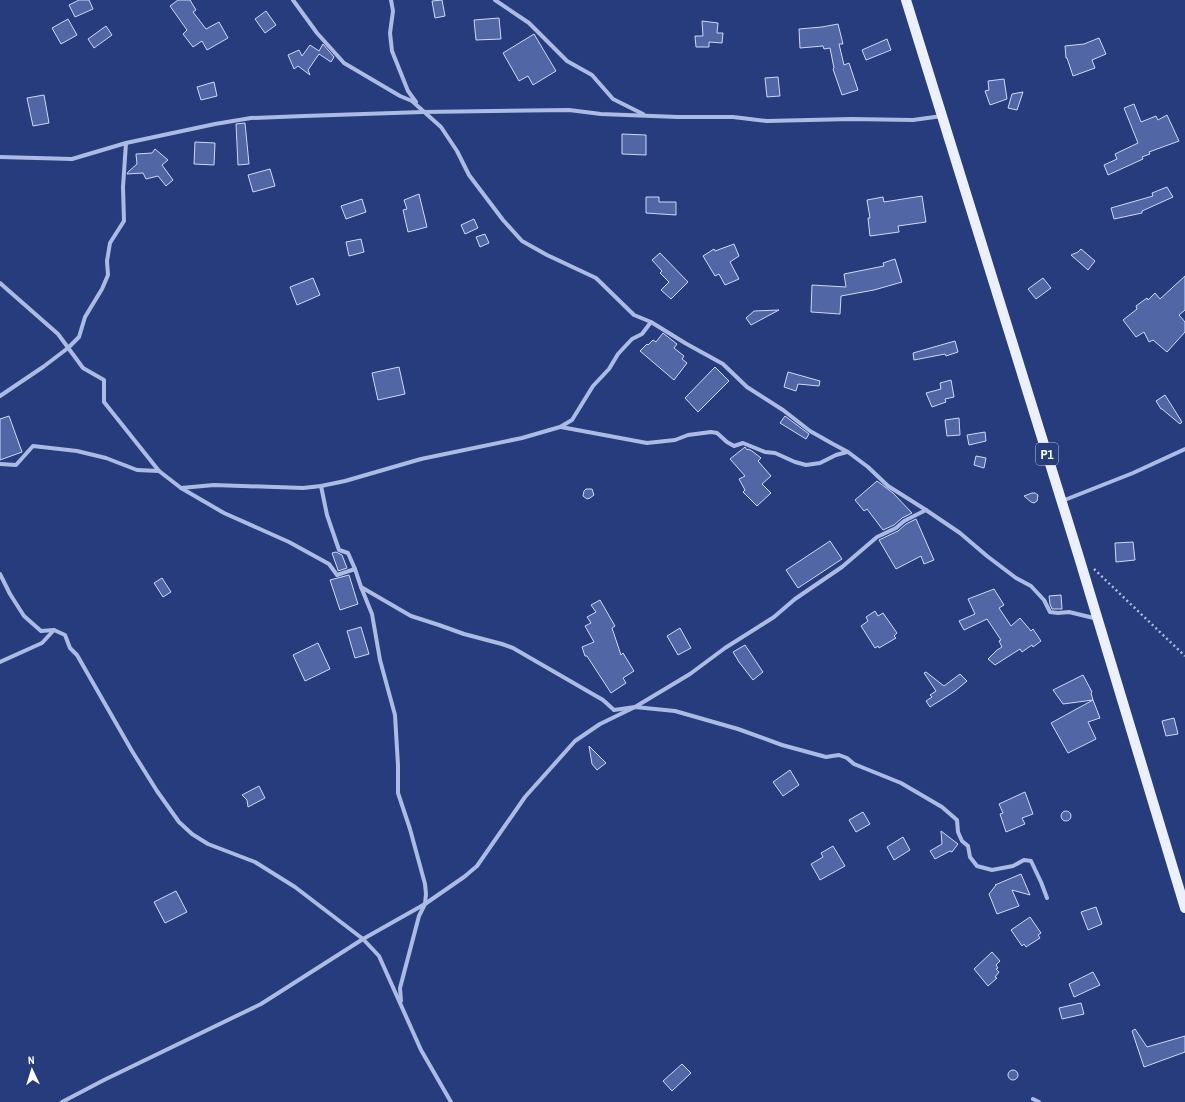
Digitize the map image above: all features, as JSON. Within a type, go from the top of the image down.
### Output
[{"type":"main road","name":"P1","points":[[906,0],[1098,619],[1185,908]]},
{"type":"street","points":[[293,0],[318,33],[344,62],[400,96],[412,101],[441,127],[457,151],[469,175],[503,220],[522,241],[547,255],[596,278],[634,315],[651,322],[684,344],[723,364],[747,387],[783,410],[810,431],[848,452],[868,466],[888,486],[960,533],[1016,578],[1031,586],[1044,600],[1050,612],[1070,612],[1098,619]]},
{"type":"street","points":[[391,0],[393,11],[390,33],[392,51],[408,91],[423,112]]},
{"type":"street","points":[[495,0],[529,23],[567,62],[592,75],[613,98],[645,115]]},
{"type":"street","points":[[0,157],[72,159],[126,143],[251,118],[423,112],[569,110],[601,114],[678,117],[733,117],[767,121],[851,119],[913,120],[942,116]]},
{"type":"street","points":[[0,396],[68,348],[79,337],[85,317],[108,275],[110,243],[124,221],[123,187],[126,143]]},
{"type":"street","points":[[0,283],[58,334],[83,368],[104,380],[104,402],[159,471],[181,488],[224,513],[289,542],[329,564],[337,575],[354,569]]},
{"type":"street","points":[[181,488],[214,485],[303,488],[321,486],[345,482],[421,459],[522,438],[560,427],[572,420],[593,386],[609,369],[618,354],[632,339],[642,334],[651,322]]},
{"type":"street","points":[[560,427],[578,429],[647,443],[675,440],[688,435],[711,432],[717,434],[734,446],[743,443],[765,452],[775,453],[806,465],[820,463],[836,455],[848,452]]},
{"type":"street","points":[[0,464],[16,465],[33,446],[63,448],[106,458],[137,470],[159,471]]},
{"type":"street","points":[[1062,502],[1133,473],[1185,449]]},
{"type":"street","points":[[321,486],[327,515],[339,550],[348,553],[372,614],[380,660],[395,715],[398,793],[410,829],[425,884],[426,904],[419,916],[400,988],[401,1004]]},
{"type":"street","points":[[62,1102],[261,1004],[363,939],[426,904],[464,878],[477,866],[525,797],[575,741],[600,724],[634,707],[690,674],[725,648],[774,617],[795,599],[842,567],[877,537],[896,528],[904,521],[926,510]]},
{"type":"street","points":[[0,574],[10,594],[24,616],[41,631],[54,630],[65,635],[70,648],[77,655],[132,751],[157,791],[179,822],[192,834],[208,844],[256,862],[276,874],[315,901],[363,939],[379,956],[421,1050],[450,1102]]},
{"type":"street","points":[[361,587],[411,616],[464,634],[513,648],[598,696],[614,710],[634,707],[664,709],[689,714],[738,729],[782,745],[826,757],[839,755],[847,758],[854,764],[901,783],[942,807],[957,820],[958,832],[962,841],[968,846],[970,857],[977,866],[992,870],[1013,866],[1024,860],[1030,861],[1041,882],[1047,898]]},
{"type":"street","points":[[0,662],[42,643],[54,630]]},
{"type":"street","points":[[1033,1099],[1039,1102]]},
{"type":"path","points":[[1078,554],[1185,656]]},
{"type":"building","points":[[79,0],[89,0],[93,9],[75,17],[69,5]]},
{"type":"building","points":[[178,0],[190,0],[196,10],[193,12],[206,29],[219,22],[228,38],[207,50],[202,41],[193,47],[183,34],[187,30],[170,6]]},
{"type":"building","points":[[442,0],[445,16],[435,18],[432,1]]},
{"type":"building","points":[[266,11],[276,25],[265,33],[255,19]]},
{"type":"building","points":[[499,18],[501,39],[476,40],[474,20]]},
{"type":"building","points":[[68,19],[77,35],[61,44],[52,28]]},
{"type":"building","points":[[702,21],[718,23],[717,33],[723,33],[722,43],[709,42],[709,47],[696,47],[695,36],[703,36]]},
{"type":"building","points":[[838,24],[843,44],[839,44],[844,65],[849,63],[858,90],[842,95],[833,69],[830,48],[824,49],[823,46],[800,48],[799,29]]},
{"type":"building","points":[[106,26],[112,35],[94,48],[88,39]]},
{"type":"building","points":[[534,34],[556,71],[533,85],[528,76],[519,81],[503,53]]},
{"type":"building","points":[[1099,38],[1106,54],[1092,60],[1095,68],[1073,76],[1066,58],[1065,46],[1084,44]]},
{"type":"building","points":[[887,39],[891,50],[866,60],[862,50]]},
{"type":"building","points":[[323,44],[334,57],[331,62],[319,54],[308,70],[310,75],[298,66],[294,69],[288,55],[299,50],[302,56],[310,45],[319,51]]},
{"type":"building","points":[[778,77],[780,96],[767,97],[765,78]]},
{"type":"building","points":[[1004,79],[1007,99],[990,105],[985,91],[989,90],[988,81]]},
{"type":"building","points":[[214,82],[217,96],[201,100],[197,87]]},
{"type":"building","points":[[1023,92],[1017,110],[1008,108],[1012,94]]},
{"type":"building","points":[[44,95],[49,123],[33,126],[27,98]]},
{"type":"building","points":[[1134,104],[1141,122],[1156,116],[1158,120],[1167,115],[1179,141],[1149,152],[1150,154],[1142,157],[1143,159],[1108,175],[1104,165],[1117,159],[1115,154],[1138,143],[1124,108]]},
{"type":"building","points":[[245,123],[249,164],[238,165],[236,124]]},
{"type":"building","points":[[622,134],[646,135],[646,155],[622,154]]},
{"type":"building","points":[[195,142],[215,143],[214,165],[194,164]]},
{"type":"building","points":[[155,149],[168,160],[162,165],[173,180],[166,186],[158,176],[146,179],[143,173],[127,174],[137,164],[136,154],[152,153]]},
{"type":"building","points":[[270,169],[275,186],[253,192],[248,175]]},
{"type":"building","points":[[1167,187],[1173,197],[1142,211],[1142,213],[1114,219],[1111,208],[1153,196],[1152,193]]},
{"type":"building","points":[[419,194],[427,227],[408,232],[403,210],[407,209],[404,200]]},
{"type":"building","points":[[922,196],[926,222],[898,226],[899,232],[870,236],[868,218],[870,218],[867,200],[883,197],[884,202]]},
{"type":"building","points":[[646,197],[659,197],[659,202],[676,202],[676,215],[646,213]]},
{"type":"building","points":[[362,199],[366,212],[346,219],[341,206]]},
{"type":"building","points":[[474,219],[478,228],[465,234],[461,225]]},
{"type":"building","points":[[485,234],[489,243],[480,247],[476,237]]},
{"type":"building","points":[[361,239],[364,252],[349,256],[346,242]]},
{"type":"building","points":[[734,244],[739,256],[730,262],[739,279],[725,285],[719,274],[715,276],[703,256],[714,249],[715,251]]},
{"type":"building","points":[[1081,249],[1095,261],[1088,270],[1071,255]]},
{"type":"building","points":[[660,253],[688,282],[671,299],[661,290],[669,282],[660,273],[662,271],[652,260]]},
{"type":"building","points":[[895,259],[902,282],[874,290],[841,296],[840,314],[811,312],[812,285],[846,287],[844,274],[884,266],[883,263]]},
{"type":"building","points":[[1185,276],[1185,310],[1179,315],[1185,322],[1185,332],[1167,352],[1153,340],[1149,342],[1144,332],[1136,337],[1123,320],[1137,309],[1136,306],[1147,298],[1148,300],[1155,293],[1160,299]]},
{"type":"building","points":[[313,278],[320,295],[297,305],[290,287]]},
{"type":"building","points":[[1043,278],[1051,288],[1036,299],[1028,289]]},
{"type":"building","points":[[779,310],[751,325],[746,318],[754,311]]},
{"type":"building","points":[[663,333],[677,344],[674,348],[684,356],[682,359],[687,363],[674,380],[640,351],[653,340],[656,342]]},
{"type":"building","points":[[955,341],[958,352],[946,356],[945,354],[914,360],[913,353]]},
{"type":"building","points":[[399,367],[405,394],[378,400],[372,373]]},
{"type":"building","points":[[715,367],[729,381],[698,412],[685,398]]},
{"type":"building","points":[[788,372],[820,381],[819,386],[798,384],[796,391],[784,387]]},
{"type":"building","points":[[951,380],[954,397],[945,399],[946,402],[932,407],[926,393],[941,389],[940,383]]},
{"type":"building","points":[[1165,395],[1182,422],[1180,424],[1161,409],[1156,401]]},
{"type":"building","points":[[9,416],[22,452],[0,460],[0,419]]},
{"type":"building","points":[[785,416],[809,434],[806,439],[780,423]]},
{"type":"building","points":[[959,418],[960,435],[947,436],[945,420]]},
{"type":"building","points":[[985,432],[986,441],[969,445],[967,435]]},
{"type":"building","points":[[745,447],[747,450],[752,451],[761,458],[758,461],[771,476],[762,484],[771,493],[757,506],[743,492],[745,490],[739,479],[745,476],[730,459]]},
{"type":"building","points":[[976,456],[986,458],[984,468],[974,465]]},
{"type":"building","points":[[877,481],[893,493],[912,513],[902,518],[894,525],[883,530],[867,509],[864,511],[855,500]]},
{"type":"building","points":[[586,489],[592,489],[594,495],[587,499],[583,496]]},
{"type":"building","points":[[1032,493],[1038,495],[1037,501],[1034,503],[1024,496]]},
{"type":"building","points":[[916,519],[934,560],[924,564],[921,556],[896,569],[879,540],[898,531],[906,524]]},
{"type":"building","points":[[830,541],[842,559],[798,588],[786,570]]},
{"type":"building","points":[[1133,542],[1135,560],[1116,562],[1115,543]]},
{"type":"building","points":[[336,552],[342,555],[347,568],[338,571],[332,553]]},
{"type":"building","points":[[349,575],[358,604],[340,610],[330,580]]},
{"type":"building","points":[[162,578],[171,592],[163,597],[154,583]]},
{"type":"building","points":[[994,589],[1004,605],[999,608],[1011,626],[1020,618],[1031,631],[1033,629],[1041,641],[1022,652],[1020,649],[995,665],[988,659],[1002,647],[999,641],[1001,640],[987,619],[964,630],[959,621],[975,614],[968,599]]},
{"type":"building","points":[[1061,595],[1062,609],[1052,609],[1049,596]]},
{"type":"building","points":[[600,600],[615,626],[612,628],[621,655],[623,653],[634,671],[623,678],[626,683],[611,693],[587,656],[585,656],[582,647],[594,642],[585,626],[591,623],[587,617],[596,612],[591,605]]},
{"type":"building","points":[[875,611],[878,616],[883,613],[897,633],[894,636],[896,638],[879,648],[878,646],[875,648],[861,626],[868,621],[866,617]]},
{"type":"building","points":[[361,627],[369,654],[355,658],[347,631]]},
{"type":"building","points":[[680,628],[691,648],[678,655],[667,636]]},
{"type":"building","points":[[318,643],[330,669],[305,681],[293,655]]},
{"type":"building","points":[[745,645],[763,672],[753,680],[733,652]]},
{"type":"building","points":[[926,672],[944,686],[960,674],[967,681],[955,691],[930,707],[926,701],[932,697],[930,695],[936,691],[924,673]]},
{"type":"building","points":[[1083,675],[1092,692],[1093,700],[1063,704],[1053,690]]},
{"type":"building","points":[[1093,700],[1100,718],[1088,722],[1096,739],[1068,753],[1051,723]]},
{"type":"building","points":[[1174,718],[1178,734],[1166,736],[1162,721]]},
{"type":"building","points":[[589,746],[606,763],[597,770],[592,764]]},
{"type":"building","points":[[790,770],[799,785],[783,796],[773,782]]},
{"type":"building","points":[[259,786],[265,798],[248,807],[247,800],[242,795]]},
{"type":"building","points":[[1025,792],[1033,814],[1022,818],[1025,824],[1006,832],[1000,814],[1003,813],[999,804]]},
{"type":"building","points":[[1064,811],[1068,811],[1070,812],[1070,820],[1064,821],[1061,818],[1061,814]]},
{"type":"building","points":[[863,812],[870,824],[856,832],[849,820]]},
{"type":"building","points":[[941,831],[958,844],[952,852],[950,851],[935,859],[930,851],[942,844]]},
{"type":"building","points":[[903,837],[910,850],[894,860],[887,847]]},
{"type":"building","points":[[833,846],[845,866],[820,880],[811,864],[823,857],[821,853]]},
{"type":"building","points":[[1021,874],[1030,895],[1012,890],[1019,906],[997,914],[989,894],[995,885]]},
{"type":"building","points":[[176,891],[187,912],[165,923],[154,902]]},
{"type":"building","points":[[1096,907],[1102,924],[1088,930],[1081,912]]},
{"type":"building","points":[[1030,917],[1041,933],[1038,935],[1040,938],[1026,947],[1024,944],[1022,946],[1011,930]]},
{"type":"building","points":[[992,952],[1000,961],[996,965],[998,968],[996,969],[999,972],[995,977],[997,978],[988,986],[974,969]]},
{"type":"building","points":[[1093,972],[1100,985],[1074,997],[1069,984]]},
{"type":"building","points":[[1081,1003],[1084,1014],[1062,1019],[1059,1008]]},
{"type":"building","points":[[1135,1029],[1147,1047],[1185,1036],[1185,1052],[1144,1067],[1132,1031]]},
{"type":"building","points":[[682,1064],[691,1073],[672,1091],[663,1081]]},
{"type":"building","points":[[1011,1070],[1015,1070],[1017,1071],[1017,1079],[1011,1080],[1008,1077],[1008,1073]]}]
